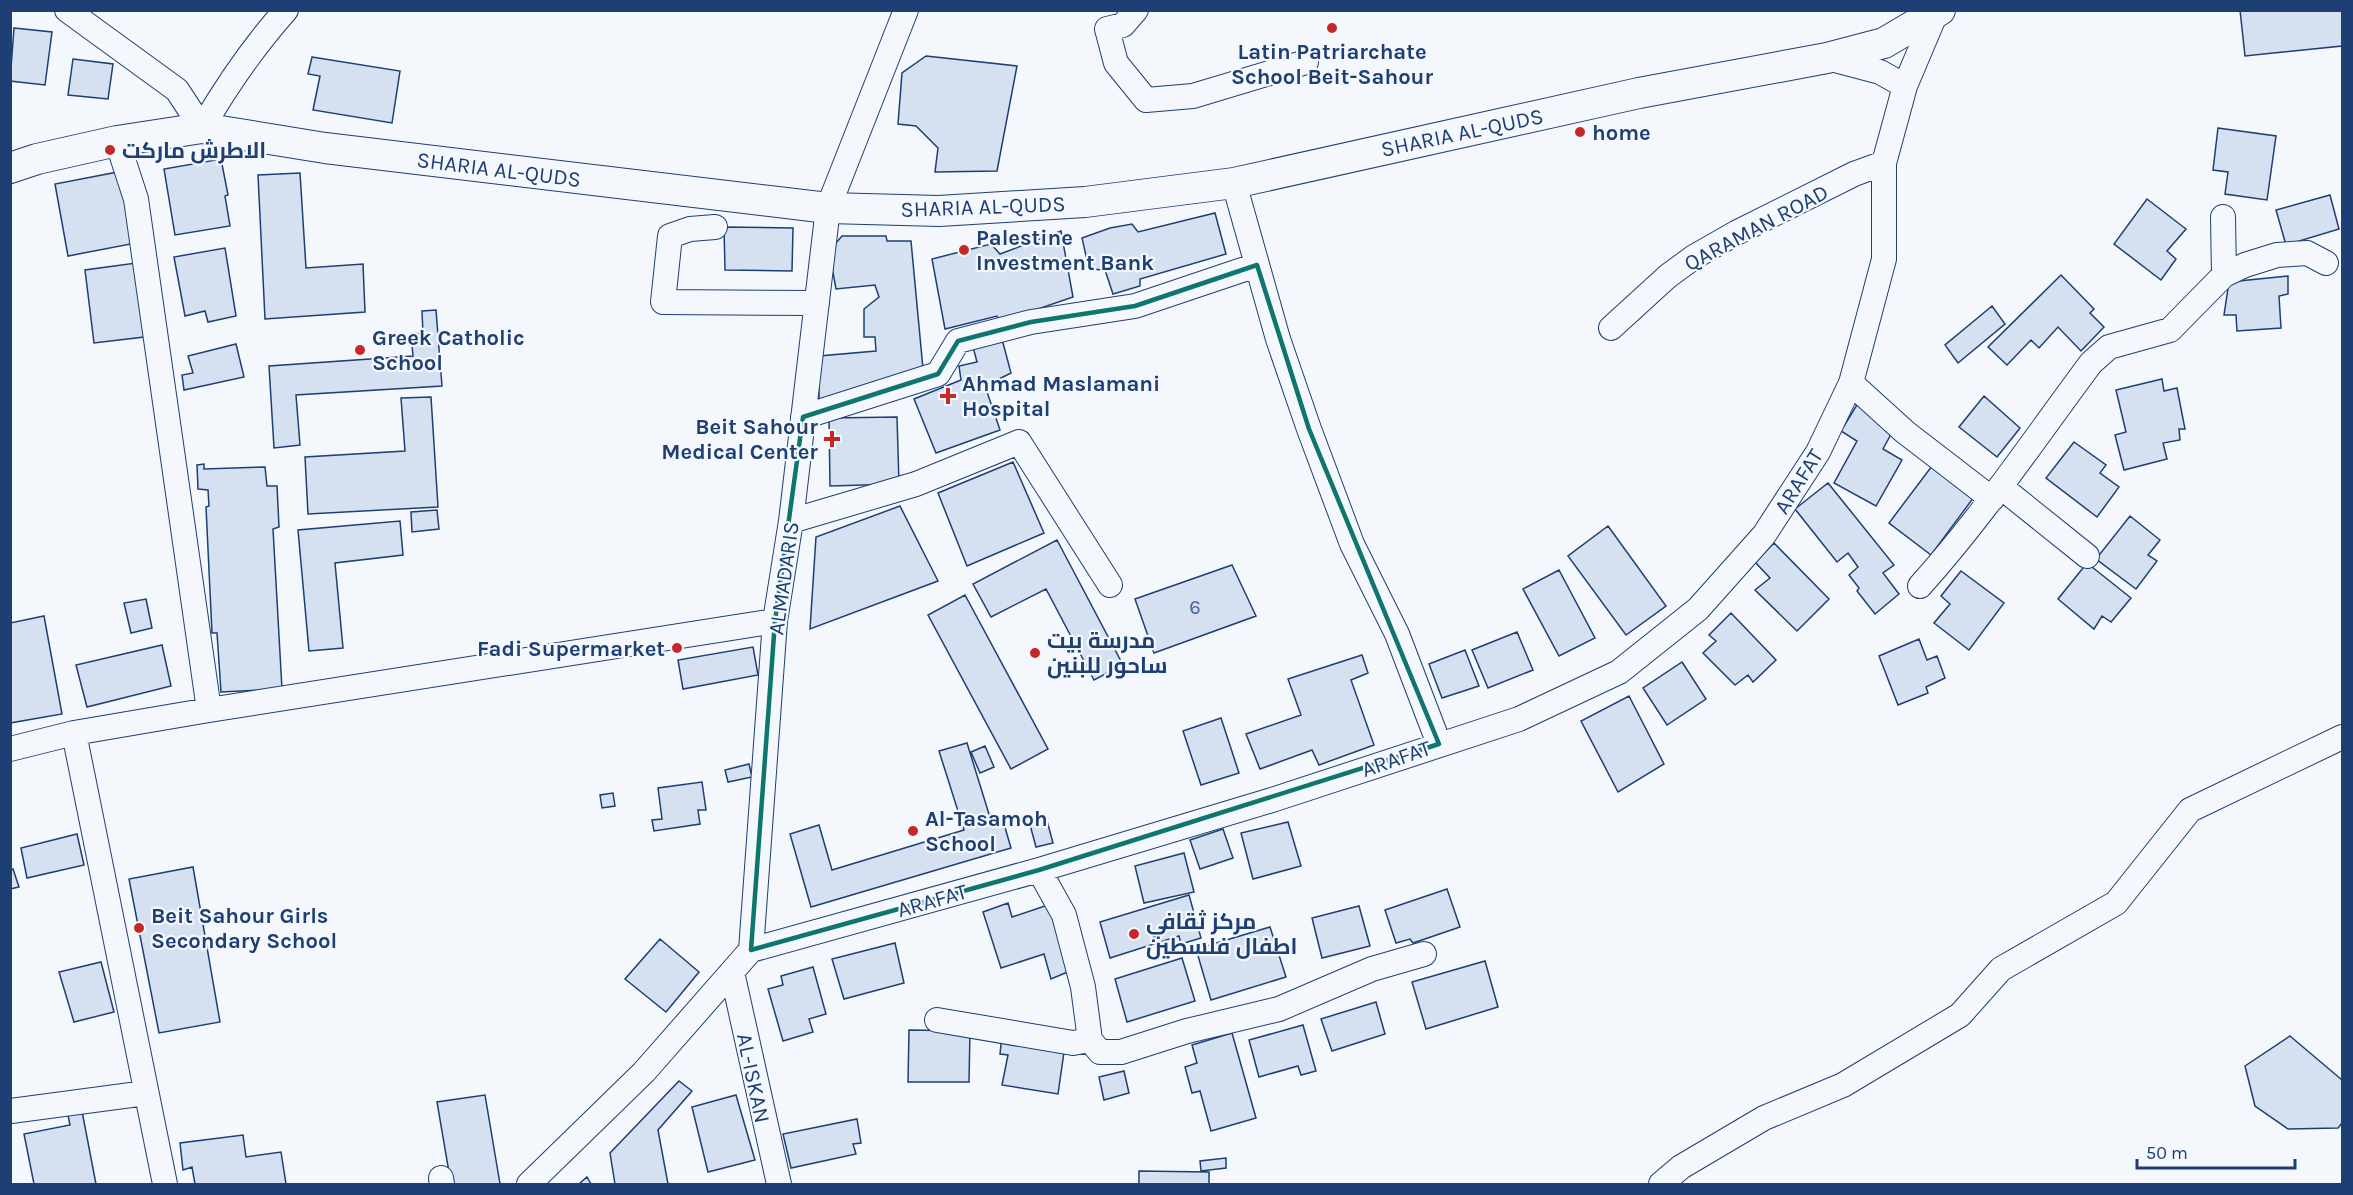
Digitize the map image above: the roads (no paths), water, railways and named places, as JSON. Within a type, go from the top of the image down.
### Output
[{"type":"main road","name":"SHARIA AL-QUDS","points":[[10,168],[37,159],[117,141],[202,128],[337,149],[828,208],[951,211],[1085,202],[1234,183],[1639,93],[1827,58],[1884,43],[1937,13]]},
{"type":"street","points":[[67,10],[177,90],[202,128],[230,80],[286,10]]},
{"type":"street","name":"ALMADARIS","points":[[751,950],[775,621],[791,521],[828,208],[906,10]]},
{"type":"street","points":[[1136,10],[1123,26],[1107,29],[1116,63],[1146,100],[1193,96],[1306,62]]},
{"type":"street","name":"ARAFAT","points":[[751,950],[1039,870],[1272,800],[1519,719],[1619,672],[1698,609],[1764,535],[1818,452],[1851,382],[1884,259],[1884,163],[1905,86],[1937,13]]},
{"type":"street","points":[[1827,58],[1880,72],[1905,86]]},
{"type":"street","points":[[117,141],[136,199],[209,710]]},
{"type":"street","name":"QARAMAN ROAD","points":[[1611,328],[1668,276],[1694,257],[1736,233],[1854,174],[1884,163]]},
{"type":"street","points":[[1234,183],[1278,339],[1313,439],[1352,544],[1397,634],[1439,744]]},
{"type":"street","points":[[2223,217],[2224,275]]},
{"type":"street","points":[[715,227],[690,229],[670,236],[663,302],[817,303]]},
{"type":"street","points":[[1920,586],[1951,552],[2091,363],[2109,347],[2169,330],[2224,275],[2277,255],[2307,253],[2326,262]]},
{"type":"street","points":[[803,417],[938,374],[958,341],[1031,322],[1135,306],[1257,264]]},
{"type":"street","points":[[1851,382],[1905,432],[2087,556]]},
{"type":"street","points":[[791,521],[916,484],[1019,442],[1110,585]]},
{"type":"street","points":[[10,749],[74,733],[209,710],[775,621]]},
{"type":"street","points":[[74,733],[165,1185]]},
{"type":"street","points":[[1661,1185],[1681,1167],[1764,1118],[1843,1085],[1960,1015],[2001,969],[2116,903],[2190,810],[2343,737]]},
{"type":"street","points":[[1039,870],[1064,915],[1083,987],[1090,1040],[1100,1052],[1121,1052],[1187,1031],[1279,1009],[1372,969],[1424,954]]},
{"type":"street","points":[[529,1185],[645,1072],[751,950]]},
{"type":"street","name":"AL-ISKAN","points":[[732,972],[779,1185]]},
{"type":"street","points":[[938,1020],[1073,1043],[1090,1040]]},
{"type":"street","points":[[11,1111],[146,1094]]},
{"type":"place","name":"Latin Patriarchate School Beit-Sahour","points":[[1332,28]]},
{"type":"place","name":"home","points":[[1580,132]]},
{"type":"place","name":"الاطرش ماركت","points":[[110,150]]},
{"type":"place","name":"Palestine Investment Bank","points":[[964,250]]},
{"type":"place","name":"Greek Catholic School","points":[[360,350]]},
{"type":"place","name":"Ahmad Maslamani Hospital","points":[[948,396]]},
{"type":"place","name":"Beit Sahour Medical Center","points":[[832,439]]},
{"type":"place","name":"Fadi Supermarket","points":[[677,648]]},
{"type":"place","name":"مدرسة بيت ساحور للبنين","points":[[1035,653]]},
{"type":"place","name":"Al-Tasamoh School","points":[[913,831]]},
{"type":"place","name":"Beit Sahour Girls Secondary School","points":[[139,928]]},
{"type":"place","name":"مركز ثقافي اطفال فلسطين","points":[[1134,934]]}]
